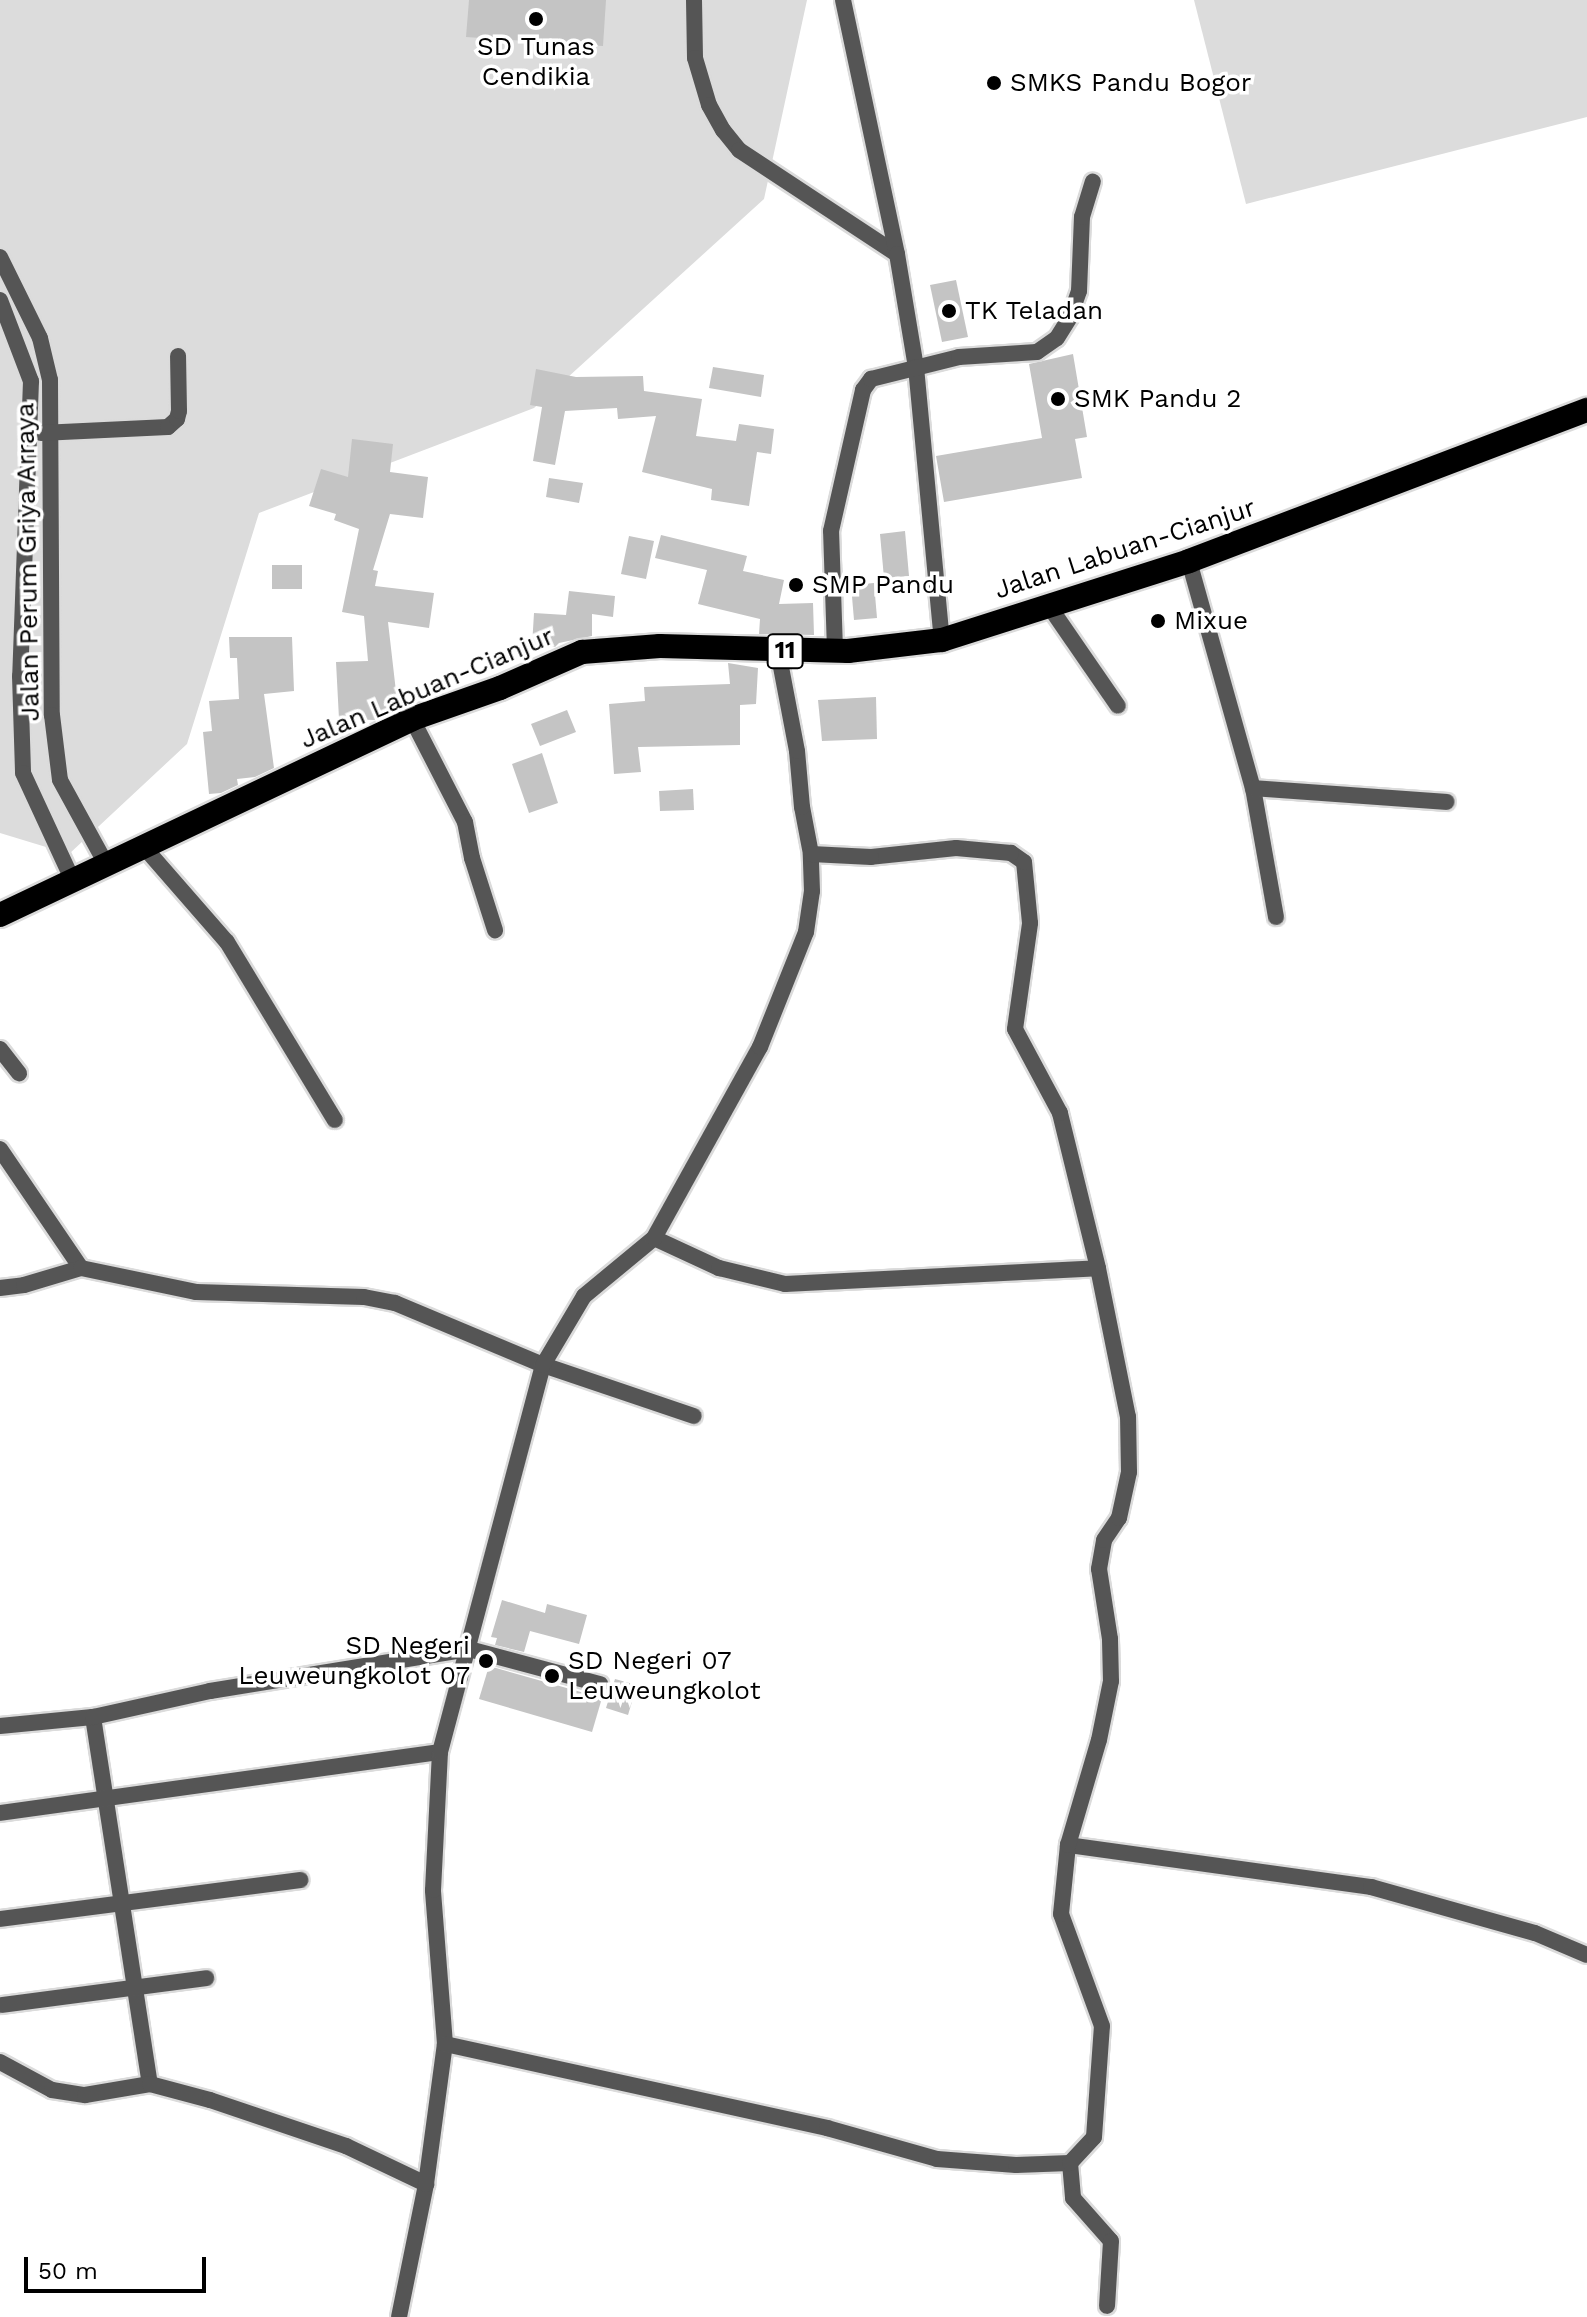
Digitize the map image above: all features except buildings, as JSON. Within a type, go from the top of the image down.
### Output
[{"type":"highway","name":"Jalan Labuan-Cianjur","points":[[0,915],[412,719],[500,688],[582,652],[660,646],[778,651],[871,650],[942,640],[1189,561],[1587,410]]},
{"type":"street","points":[[694,0],[693,27],[701,82],[723,130],[739,150],[897,254]]},
{"type":"street","points":[[843,0],[897,254],[916,367],[942,640]]},
{"type":"street","points":[[835,650],[831,531],[863,390],[871,379],[959,357],[1037,352],[1057,338],[1070,317],[1079,291],[1082,217],[1093,182]]},
{"type":"street","name":"Jalan Perum Griya Arraya","points":[[0,257],[40,338],[50,380],[53,728],[60,780],[106,864]]},
{"type":"street","points":[[0,300],[31,381],[31,433],[23,521],[20,676],[23,773],[72,879]]},
{"type":"street","points":[[31,433],[168,427],[177,419],[179,411],[178,356]]},
{"type":"street","points":[[1189,561],[1253,788],[1276,917]]},
{"type":"street","points":[[1049,606],[1118,706]]},
{"type":"street","points":[[399,2317],[426,2184],[445,2044],[433,1890],[440,1752],[543,1365],[584,1296],[654,1238],[728,1108],[765,1035],[806,932],[812,891],[811,854],[802,807],[797,751],[778,651]]},
{"type":"street","points":[[412,719],[465,822],[472,858],[495,930]]},
{"type":"street","points":[[1253,788],[1446,802]]},
{"type":"street","points":[[144,847],[227,942],[335,1120]]},
{"type":"street","points":[[445,2044],[827,2128],[937,2159],[1016,2165],[1070,2163],[1094,2137],[1102,2026],[1061,1914],[1068,1845],[1099,1740],[1111,1681],[1110,1639],[1099,1569],[1104,1540],[1119,1518],[1129,1472],[1128,1417],[1098,1268],[1060,1113],[1015,1029],[1030,923],[1024,862],[1011,853],[956,848],[871,857],[811,854]]},
{"type":"street","points":[[0,1049],[19,1073]]},
{"type":"street","points":[[0,1149],[81,1268]]},
{"type":"street","points":[[654,1238],[719,1268],[756,1280],[785,1284],[1098,1268]]},
{"type":"street","points":[[0,1288],[24,1285],[81,1268],[196,1292],[353,1296],[395,1303],[543,1365],[694,1416]]},
{"type":"street","points":[[0,1726],[93,1717],[210,1691],[469,1649],[600,1684]]},
{"type":"street","points":[[93,1717],[150,2084]]},
{"type":"street","points":[[0,1813],[440,1752]]},
{"type":"street","points":[[1068,1845],[1371,1887],[1535,1933],[1587,1955]]},
{"type":"street","points":[[0,1919],[300,1880]]},
{"type":"street","points":[[2,2005],[136,1990],[206,1978]]},
{"type":"street","points":[[0,2062],[52,2090],[85,2095],[150,2084],[210,2100],[346,2146],[426,2184]]},
{"type":"street","points":[[1070,2163],[1073,2198],[1111,2241],[1107,2306]]},
{"type":"shaded area","points":[[0,0],[807,0],[764,199],[534,408],[259,513],[187,744],[69,854],[0,833]]},
{"type":"shaded area","points":[[1194,0],[1587,0],[1587,117],[1246,204]]},
{"type":"place","name":"SD Tunas Cendikia","points":[[536,19]]},
{"type":"place","name":"SMKS Pandu Bogor","points":[[994,83]]},
{"type":"place","name":"TK Teladan","points":[[949,311]]},
{"type":"place","name":"SMK Pandu 2","points":[[1058,399]]},
{"type":"place","name":"SMP Pandu","points":[[796,585]]},
{"type":"place","name":"Mixue","points":[[1158,621]]},
{"type":"place","name":"SD Negeri Leuweungkolot 07","points":[[486,1661]]},
{"type":"place","name":"SD Negeri 07 Leuweungkolot","points":[[552,1676]]}]
